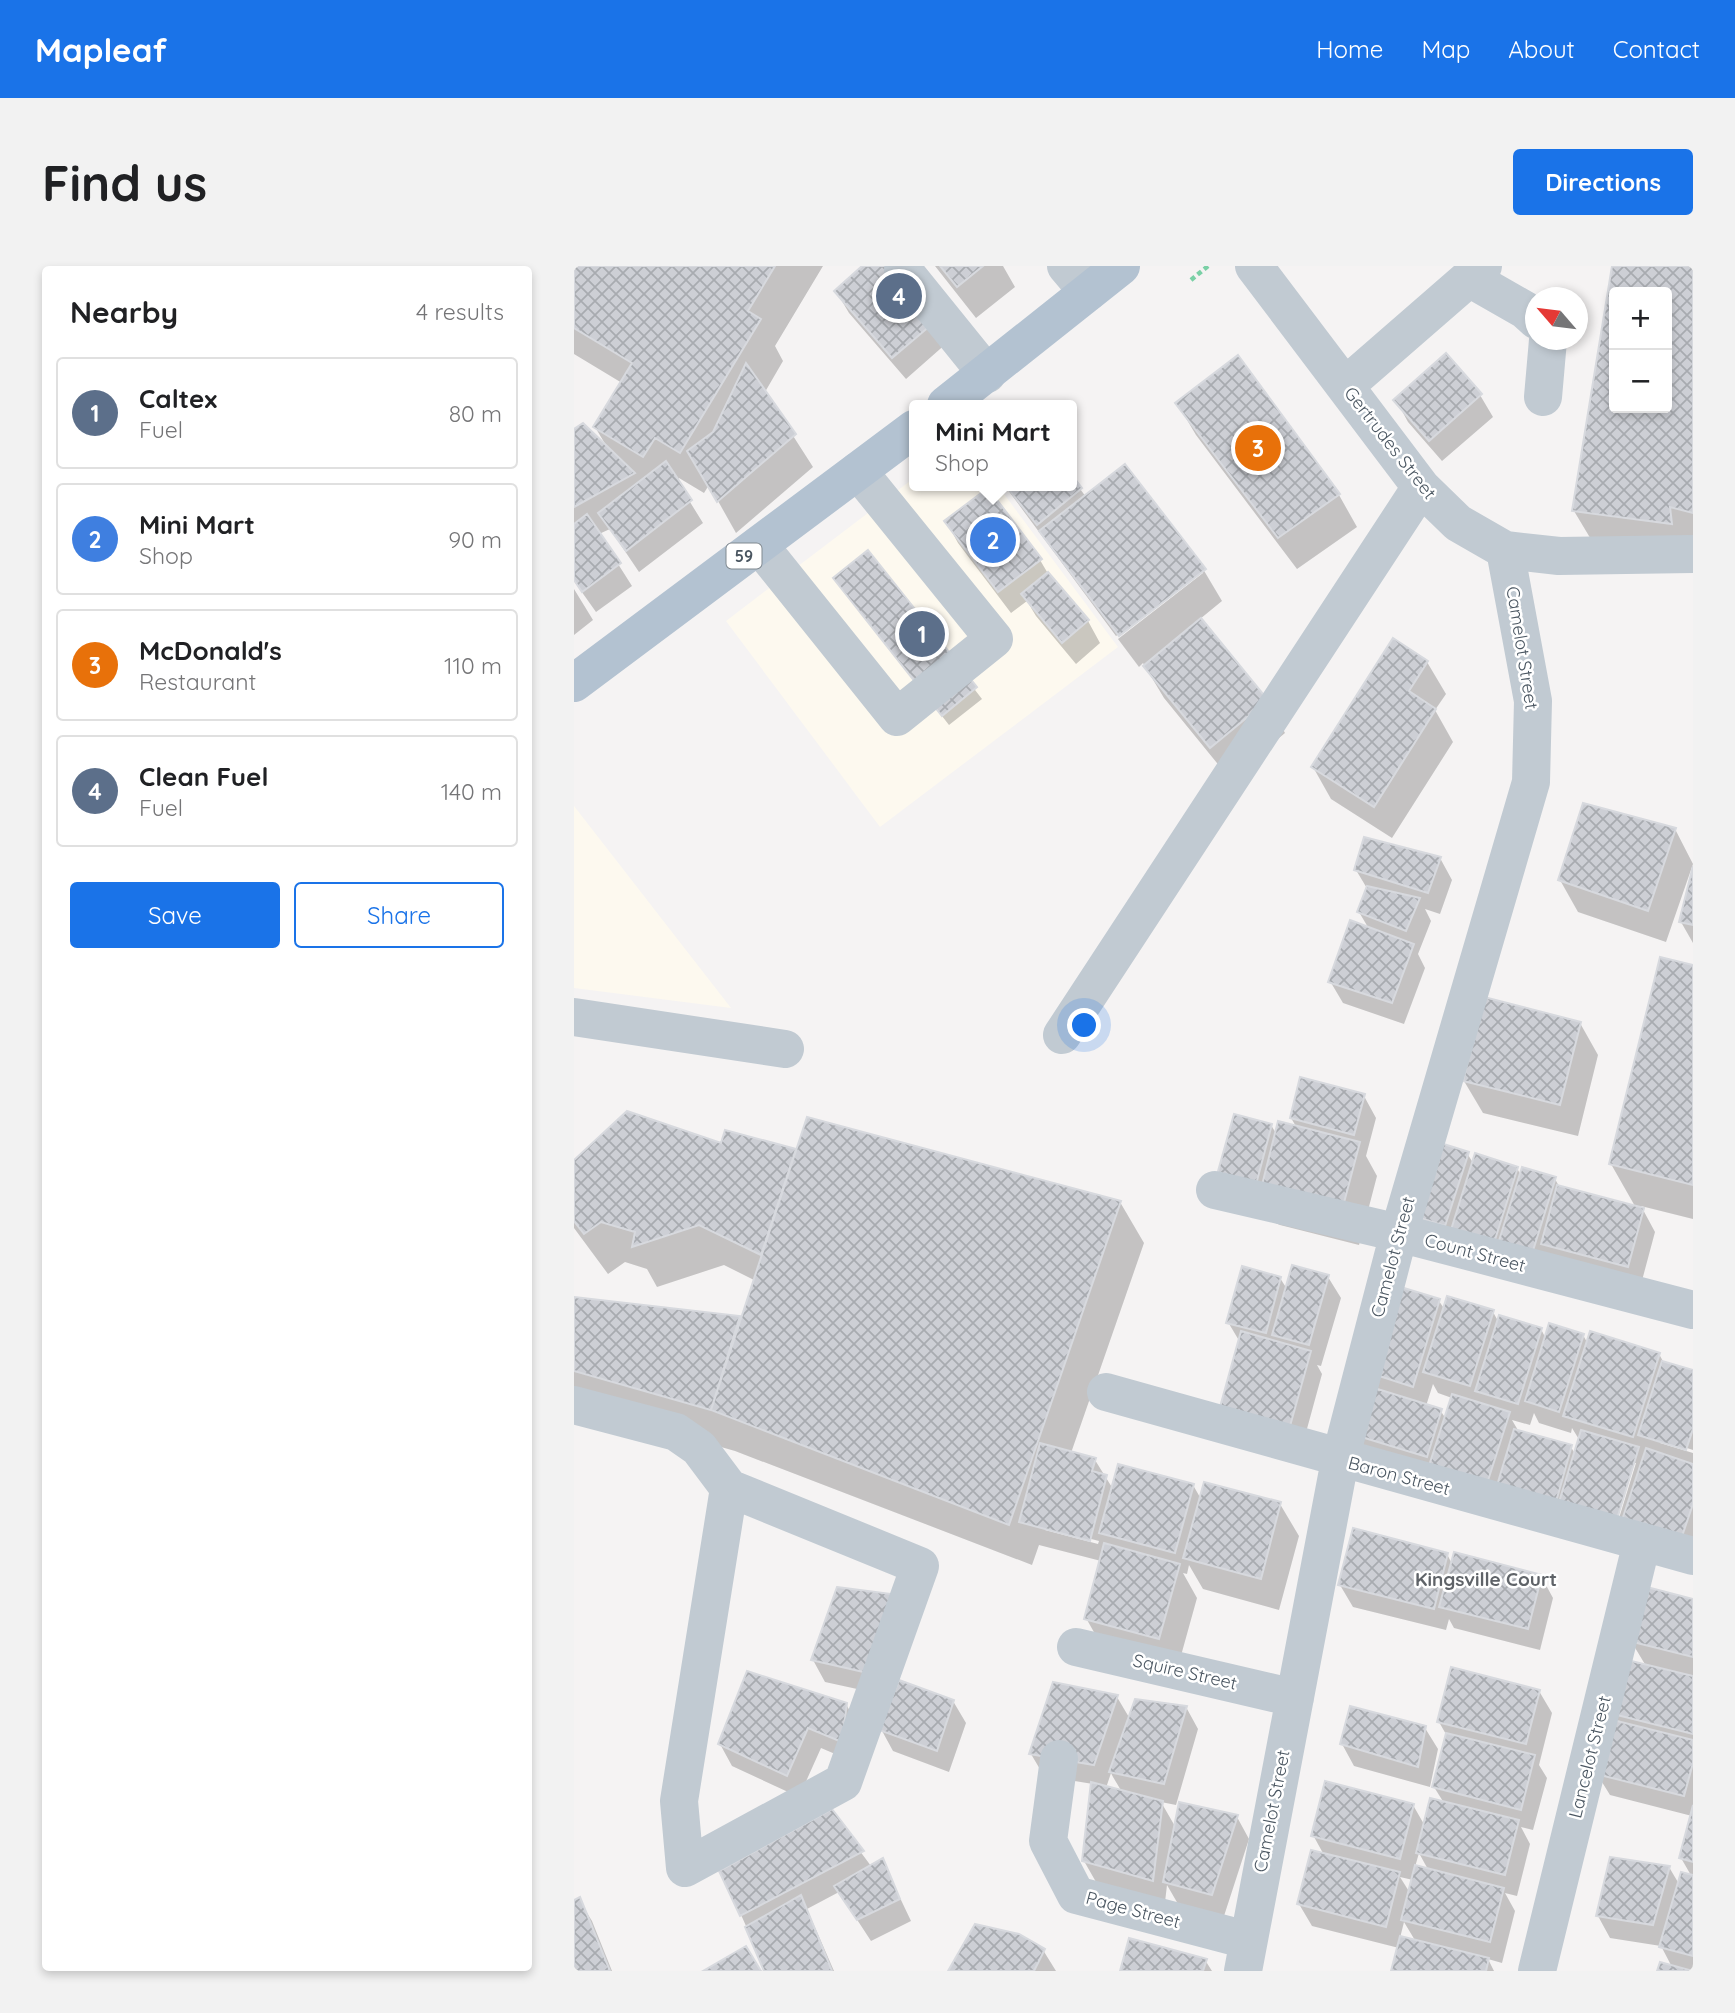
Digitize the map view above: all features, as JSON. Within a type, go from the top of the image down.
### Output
[{"type":"main road","points":[[953,400],[987,374],[1077,279],[1121,266]]},
{"type":"main road","name":"59","points":[[574,683],[909,433]]},
{"type":"street","name":"Gertrudes Street","points":[[1254,266],[1421,487],[1458,523],[1505,550],[1559,556],[1693,554]]},
{"type":"street","points":[[903,270],[987,374]]},
{"type":"street","points":[[1345,386],[1476,272],[1525,310]]},
{"type":"street","points":[[1544,397],[1547,350]]},
{"type":"street","points":[[759,545],[897,717],[993,639],[858,471]]},
{"type":"street","points":[[1062,1035],[1421,487]]},
{"type":"street","name":"Camelot Street","points":[[1245,1956],[1340,1460],[1399,1233],[1531,782],[1533,701],[1505,550]]},
{"type":"street","points":[[574,1017],[785,1049]]},
{"type":"street","name":"Count Street","points":[[1215,1190],[1399,1233],[1693,1310]]},
{"type":"street","name":"Baron Street","points":[[1106,1392],[1340,1460],[1693,1556]]},
{"type":"street","points":[[574,1405],[676,1432],[699,1448],[729,1488],[919,1566],[844,1782],[685,1868],[679,1801],[729,1488]]},
{"type":"street","name":"Lancelot Street","points":[[1537,1971],[1642,1542]]},
{"type":"street","name":"Squire Street","points":[[1076,1647],[1295,1698]]},
{"type":"street","name":"Page Street","points":[[1059,1759],[1048,1841],[1076,1895],[1245,1956]]},
{"type":"path","points":[[1191,280],[1208,266]]},
{"type":"shaded area","points":[[909,482],[909,491],[1002,491],[1118,647],[880,827],[726,621]]},
{"type":"shaded area","points":[[574,806],[731,1008],[574,988]]},
{"type":"building","points":[[574,266],[775,266],[748,311],[761,319],[680,453],[655,438],[643,457],[593,427],[632,363],[574,328]]},
{"type":"building","points":[[862,266],[892,266],[937,320],[892,358],[834,291]]},
{"type":"building","points":[[940,266],[983,266],[957,287]]},
{"type":"building","points":[[1612,266],[1693,266],[1693,513],[1670,507],[1672,524],[1572,511]]},
{"type":"building","points":[[1446,353],[1482,394],[1429,441],[1393,400]]},
{"type":"building","points":[[1238,355],[1340,494],[1278,538],[1175,403]]},
{"type":"building","points":[[746,363],[796,434],[717,502],[687,451],[713,432]]},
{"type":"building","points":[[583,423],[635,473],[574,507],[574,429]]},
{"type":"building","points":[[666,461],[692,500],[626,551],[598,513]]},
{"type":"building","points":[[1125,464],[1206,569],[1119,636],[1039,531]]},
{"type":"building","points":[[1077,482],[1082,488],[1037,525],[1010,491],[1077,491]]},
{"type":"building","points":[[984,491],[990,491],[1042,559],[998,592],[944,521]]},
{"type":"building","points":[[587,514],[621,563],[582,592],[574,580],[574,524]]},
{"type":"building","points":[[868,550],[977,687],[942,716],[833,578]]},
{"type":"building","points":[[1048,572],[1089,620],[1062,643],[1021,594]]},
{"type":"building","points":[[1201,618],[1268,700],[1210,748],[1143,666]]},
{"type":"building","points":[[1393,638],[1428,661],[1409,691],[1436,709],[1374,807],[1311,767]]},
{"type":"building","points":[[1583,803],[1676,828],[1648,911],[1558,880]]},
{"type":"building","points":[[1364,837],[1441,857],[1428,893],[1354,870]]},
{"type":"building","points":[[1693,866],[1693,925],[1679,922]]},
{"type":"building","points":[[1367,886],[1420,898],[1406,931],[1357,912]]},
{"type":"building","points":[[1350,920],[1414,944],[1392,1003],[1328,982]]},
{"type":"building","points":[[1660,957],[1693,965],[1693,1185],[1609,1164]]},
{"type":"building","points":[[1484,997],[1581,1022],[1560,1105],[1463,1081]]},
{"type":"building","points":[[1300,1077],[1365,1094],[1354,1135],[1290,1118]]},
{"type":"building","points":[[627,1111],[721,1143],[725,1130],[796,1149],[761,1255],[699,1225],[632,1247],[635,1232],[601,1222],[584,1234],[574,1221],[574,1160]]},
{"type":"building","points":[[1234,1114],[1272,1124],[1254,1192],[1215,1182]]},
{"type":"building","points":[[807,1117],[1121,1201],[1009,1525],[711,1410]]},
{"type":"building","points":[[1278,1121],[1360,1142],[1341,1214],[1260,1193]]},
{"type":"building","points":[[1434,1141],[1469,1152],[1445,1226],[1411,1215]]},
{"type":"building","points":[[1475,1153],[1518,1167],[1493,1246],[1450,1233]]},
{"type":"building","points":[[1522,1167],[1556,1177],[1531,1257],[1497,1247]]},
{"type":"building","points":[[1557,1185],[1644,1208],[1628,1267],[1541,1244]]},
{"type":"building","points":[[1292,1265],[1329,1275],[1309,1345],[1272,1335]]},
{"type":"building","points":[[1242,1266],[1281,1277],[1266,1333],[1226,1323]]},
{"type":"building","points":[[1394,1285],[1440,1299],[1413,1387],[1367,1372]]},
{"type":"building","points":[[1447,1296],[1494,1310],[1470,1386],[1423,1372]]},
{"type":"building","points":[[574,1297],[740,1316],[711,1410],[574,1371]]},
{"type":"building","points":[[1499,1315],[1542,1328],[1518,1404],[1475,1391]]},
{"type":"building","points":[[1549,1323],[1584,1334],[1559,1412],[1525,1401]]},
{"type":"building","points":[[1241,1331],[1311,1351],[1290,1426],[1220,1407]]},
{"type":"building","points":[[1590,1331],[1660,1353],[1633,1437],[1563,1416]]},
{"type":"building","points":[[1662,1361],[1693,1370],[1693,1429],[1686,1450],[1638,1435]]},
{"type":"building","points":[[1371,1387],[1442,1409],[1427,1457],[1355,1435]]},
{"type":"building","points":[[1452,1394],[1510,1412],[1483,1496],[1425,1478]]},
{"type":"building","points":[[1514,1429],[1572,1445],[1554,1509],[1495,1492]]},
{"type":"building","points":[[1581,1430],[1639,1447],[1617,1519],[1559,1502]]},
{"type":"building","points":[[1040,1443],[1096,1458],[1092,1471],[1107,1475],[1090,1541],[1019,1522]]},
{"type":"building","points":[[1646,1448],[1693,1464],[1693,1504],[1680,1542],[1621,1523]]},
{"type":"building","points":[[1118,1464],[1194,1484],[1175,1553],[1099,1533]]},
{"type":"building","points":[[1204,1482],[1281,1502],[1261,1579],[1183,1558]]},
{"type":"building","points":[[1353,1528],[1448,1553],[1434,1609],[1338,1585]]},
{"type":"building","points":[[1104,1543],[1180,1564],[1159,1639],[1084,1619]]},
{"type":"building","points":[[1454,1552],[1542,1575],[1528,1629],[1439,1607]]},
{"type":"building","points":[[1643,1586],[1693,1599],[1693,1657],[1629,1641]]},
{"type":"building","points":[[837,1587],[899,1595],[868,1673],[811,1660]]},
{"type":"building","points":[[1623,1659],[1693,1676],[1693,1734],[1609,1713]]},
{"type":"building","points":[[1451,1667],[1540,1690],[1526,1744],[1437,1722]]},
{"type":"building","points":[[747,1671],[847,1703],[842,1742],[808,1728],[787,1776],[718,1744]]},
{"type":"building","points":[[899,1680],[954,1700],[937,1751],[879,1730]]},
{"type":"building","points":[[1053,1682],[1118,1695],[1094,1765],[1029,1754]]},
{"type":"building","points":[[1135,1699],[1187,1706],[1164,1784],[1109,1772]]},
{"type":"building","points":[[1350,1706],[1426,1726],[1418,1767],[1340,1744]]},
{"type":"building","points":[[1609,1719],[1693,1740],[1693,1763],[1684,1796],[1596,1774]]},
{"type":"building","points":[[1446,1733],[1535,1755],[1521,1810],[1432,1787]]},
{"type":"building","points":[[1325,1781],[1414,1804],[1400,1859],[1311,1836]]},
{"type":"building","points":[[1091,1782],[1163,1801],[1153,1881],[1082,1861]]},
{"type":"building","points":[[1430,1798],[1519,1820],[1505,1875],[1416,1853]]},
{"type":"building","points":[[1179,1802],[1238,1815],[1212,1895],[1163,1882]]},
{"type":"building","points":[[1693,1805],[1693,1862],[1679,1858]]},
{"type":"building","points":[[832,1809],[864,1851],[740,1916],[719,1871]]},
{"type":"building","points":[[1311,1850],[1400,1872],[1386,1927],[1297,1904]]},
{"type":"building","points":[[1610,1857],[1670,1866],[1653,1925],[1596,1916]]},
{"type":"building","points":[[883,1858],[900,1899],[857,1920],[834,1886]]},
{"type":"building","points":[[1415,1865],[1504,1888],[1490,1942],[1401,1920]]},
{"type":"building","points":[[1681,1872],[1693,1875],[1693,1956],[1659,1947]]},
{"type":"building","points":[[801,1895],[832,1971],[764,1971],[745,1927]]},
{"type":"building","points":[[580,1897],[610,1971],[574,1971],[574,1900]]},
{"type":"building","points":[[975,1924],[1019,1934],[1045,1949],[1034,1971],[948,1971]]},
{"type":"building","points":[[1400,1936],[1489,1958],[1486,1971],[1391,1971]]},
{"type":"building","points":[[1129,1938],[1207,1959],[1203,1971],[1120,1971]]},
{"type":"building","points":[[746,1946],[761,1971],[703,1971]]},
{"type":"building","points":[[1660,1962],[1693,1971],[1657,1971]]},
{"type":"place","name":"Clean Fuel","points":[[899,296]]},
{"type":"place","name":"McDonald's","points":[[1258,448]]},
{"type":"place","name":"Mini Mart","points":[[993,540]]},
{"type":"place","name":"Caltex","points":[[922,634]]},
{"type":"district","name":"Kingsville Court","points":[[1486,1579]]}]
